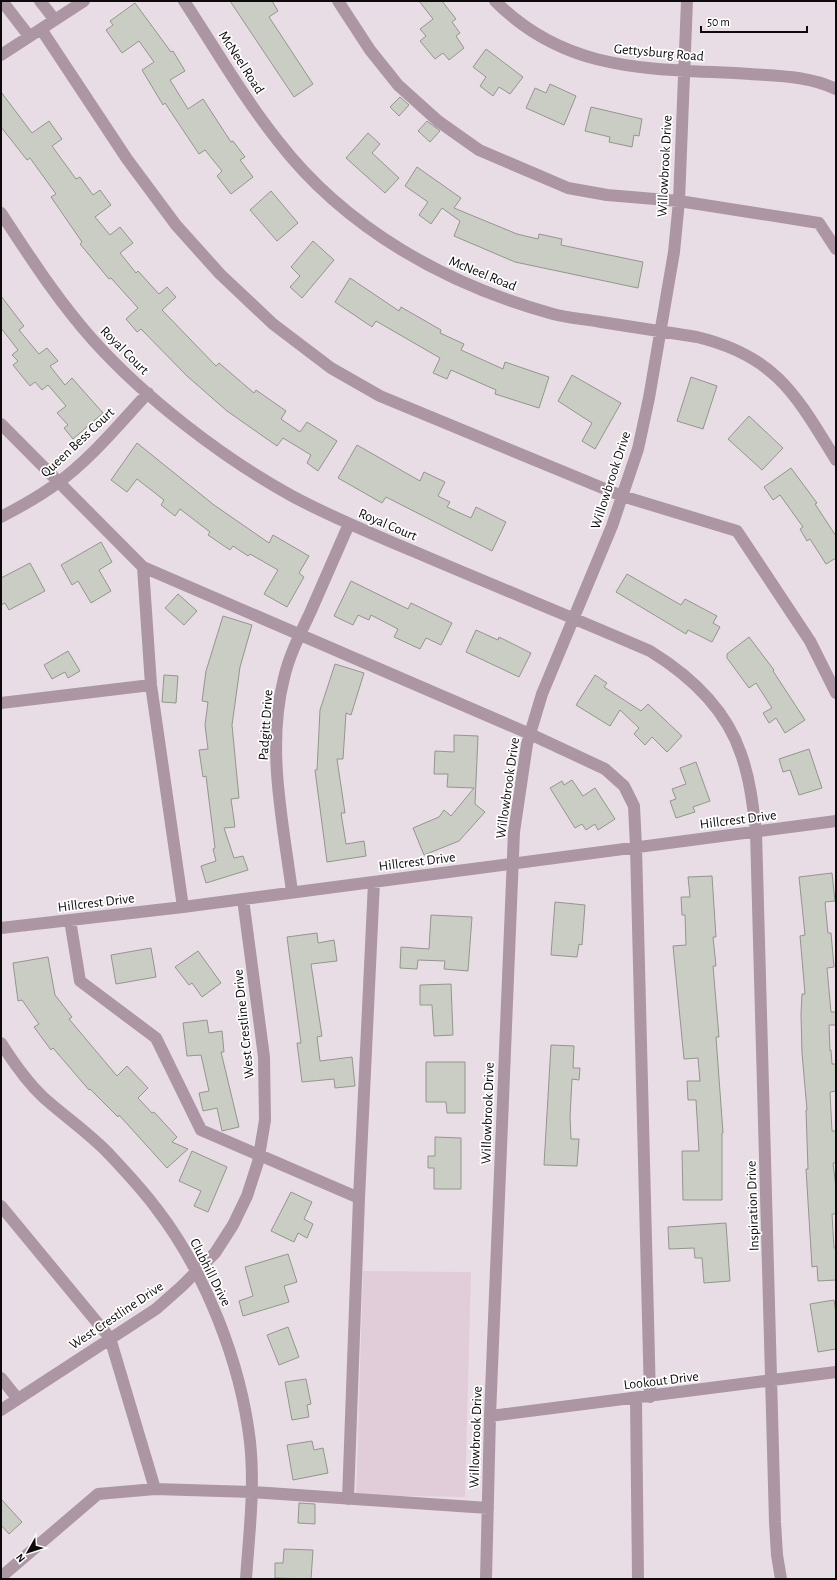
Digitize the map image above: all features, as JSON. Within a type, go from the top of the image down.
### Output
[{"type":"street","points":[[2,1],[28,36]]},
{"type":"street","points":[[40,1],[55,20]]},
{"type":"street","points":[[1,55],[28,36],[84,1]]},
{"type":"street","name":"McNeel Road","points":[[184,1],[262,120],[279,143],[313,180],[345,209],[385,240],[428,266],[496,296],[555,314],[715,341],[741,352],[760,362],[784,382],[802,405],[836,460]]},
{"type":"street","points":[[338,1],[370,50],[398,85],[438,121],[479,150],[568,188],[607,194],[679,201],[819,223],[836,249]]},
{"type":"street","name":"Gettysburg Road","points":[[495,1],[509,14],[535,33],[561,47],[589,58],[626,66],[792,77],[823,83],[836,89]]},
{"type":"street","name":"Willowbrook Drive","points":[[486,1579],[490,1416],[514,832],[522,771],[530,734],[542,694],[612,526],[638,449],[662,331],[674,252],[679,201],[687,1]]},
{"type":"street","points":[[41,29],[127,159],[176,225],[220,274],[273,324],[331,368],[380,396],[622,496],[737,530],[810,641],[836,693]]},
{"type":"street","name":"Royal Court","points":[[1,213],[55,294],[94,341],[148,393],[175,416],[266,481],[291,496],[350,524],[573,620],[650,651],[674,666],[705,696],[732,734],[741,753],[750,786],[756,832]]},
{"type":"street","name":"Queen Bess Court","points":[[1,517],[34,500],[58,483],[101,444],[148,393]]},
{"type":"street","points":[[1,424],[143,567],[530,734],[605,769],[624,786],[634,806],[636,847],[650,1397]]},
{"type":"street","name":"Padgitt Drive","points":[[292,892],[277,774],[276,738],[278,712],[284,677],[300,635],[350,524]]},
{"type":"street","points":[[143,567],[151,685],[184,907]]},
{"type":"street","points":[[1,703],[151,685]]},
{"type":"street","name":"Hillcrest Drive","points":[[1,928],[184,907],[836,821]]},
{"type":"street","name":"Inspiration Drive","points":[[756,832],[772,1382],[774,1522],[781,1579]]},
{"type":"street","points":[[348,1499],[359,1198],[374,882]]},
{"type":"street","name":"West Crestline Drive","points":[[1,1410],[17,1398],[156,1309],[196,1273],[215,1252],[233,1225],[247,1196],[259,1155],[265,1120],[264,1057],[243,899]]},
{"type":"street","points":[[70,920],[80,981],[156,1038],[201,1130],[359,1198]]},
{"type":"street","name":"Clubhill Drive","points":[[1,1043],[23,1076],[42,1096],[107,1152],[156,1208],[184,1250],[209,1298],[228,1345],[243,1395],[250,1443],[252,1492],[246,1579]]},
{"type":"street","points":[[1,1206],[110,1338],[155,1489]]},
{"type":"street","name":"Lookout Drive","points":[[490,1416],[772,1382],[836,1372]]},
{"type":"street","points":[[1,1378],[17,1398]]},
{"type":"street","points":[[636,1398],[638,1579]]},
{"type":"street","points":[[1,1577],[98,1494],[155,1489],[252,1492],[488,1508]]},
{"type":"shaded area","points":[[363,1271],[471,1272],[465,1497],[356,1495]]},
{"type":"building","points":[[230,1],[272,1],[278,11],[269,17],[313,84],[294,97]]},
{"type":"building","points":[[419,1],[442,1],[456,19],[452,22],[460,33],[456,36],[464,48],[449,60],[443,53],[435,59],[420,41],[426,36],[420,29],[433,19]]},
{"type":"building","points":[[135,3],[171,52],[173,51],[185,71],[170,80],[188,109],[203,99],[231,142],[233,141],[245,157],[240,160],[253,177],[231,194],[217,176],[222,171],[205,150],[199,154],[165,103],[163,105],[142,70],[154,62],[139,41],[122,53],[106,30],[113,25],[110,21]]},
{"type":"building","points":[[486,49],[523,77],[510,94],[499,87],[493,96],[480,86],[486,77],[473,67]]},
{"type":"building","points":[[550,84],[576,96],[564,125],[526,108],[535,88],[546,93]]},
{"type":"building","points":[[1,92],[32,133],[49,121],[62,139],[52,146],[76,179],[80,177],[93,195],[100,190],[111,205],[95,217],[110,235],[120,227],[133,243],[120,253],[136,273],[138,271],[159,294],[167,287],[176,297],[162,310],[216,366],[219,363],[254,393],[256,390],[286,411],[281,419],[300,432],[307,422],[337,441],[318,471],[307,463],[311,455],[283,438],[277,446],[227,411],[187,376],[141,329],[137,332],[126,319],[138,308],[111,278],[109,279],[80,244],[82,242],[51,197],[56,194],[30,158],[27,160],[1,127]]},
{"type":"building","points":[[400,97],[409,105],[399,116],[390,107]]},
{"type":"building","points":[[591,107],[642,119],[639,136],[634,135],[632,147],[609,142],[610,137],[585,131]]},
{"type":"building","points":[[427,121],[440,131],[430,142],[418,131]]},
{"type":"building","points":[[368,133],[380,144],[372,153],[399,178],[385,193],[346,158]]},
{"type":"building","points":[[417,167],[461,198],[454,208],[517,234],[538,239],[539,234],[562,239],[561,245],[643,262],[638,288],[515,262],[454,236],[460,221],[442,208],[431,224],[419,215],[428,202],[405,186]]},
{"type":"building","points":[[271,191],[298,223],[277,241],[250,210]]},
{"type":"building","points":[[313,241],[334,260],[302,298],[290,287],[300,276],[291,267]]},
{"type":"building","points":[[350,278],[399,311],[401,307],[441,330],[440,333],[464,344],[461,350],[503,369],[505,362],[549,377],[539,408],[495,394],[496,390],[451,370],[447,379],[433,373],[440,358],[376,321],[372,327],[335,302]]},
{"type":"building","points":[[1,296],[24,326],[19,330],[39,354],[47,348],[58,361],[50,366],[65,385],[72,378],[103,413],[73,439],[64,428],[68,425],[57,413],[66,406],[48,385],[42,390],[35,382],[30,386],[13,365],[18,361],[12,355],[18,350],[1,328]]},
{"type":"building","points":[[572,375],[621,403],[595,449],[582,441],[592,423],[558,401]]},
{"type":"building","points":[[691,377],[717,386],[703,429],[677,421]]},
{"type":"building","points":[[749,416],[783,448],[762,470],[728,439]]},
{"type":"building","points":[[137,443],[214,505],[269,543],[273,535],[309,556],[299,573],[304,577],[287,607],[264,594],[278,570],[250,554],[248,556],[233,546],[230,550],[208,535],[210,532],[180,509],[175,516],[161,505],[164,500],[137,479],[127,492],[111,480]]},
{"type":"building","points":[[357,445],[420,481],[424,472],[445,482],[438,496],[450,502],[447,507],[471,518],[476,507],[506,522],[492,551],[386,497],[382,503],[338,478]]},
{"type":"building","points":[[791,468],[817,503],[815,504],[836,536],[836,558],[826,564],[810,539],[807,541],[800,529],[803,527],[780,495],[773,500],[764,487]]},
{"type":"building","points":[[101,542],[112,562],[99,570],[111,591],[91,603],[78,581],[72,585],[61,565]]},
{"type":"building","points":[[30,563],[45,591],[9,610],[5,603],[1,605],[1,578]]},
{"type":"building","points":[[627,574],[681,605],[685,599],[717,616],[713,623],[720,627],[712,642],[688,630],[686,634],[616,592]]},
{"type":"building","points":[[351,581],[408,609],[411,603],[452,623],[441,645],[426,638],[420,649],[394,637],[398,629],[371,615],[369,620],[358,615],[353,625],[334,616]]},
{"type":"building","points":[[178,594],[197,611],[184,625],[165,608]]},
{"type":"building","points":[[223,616],[252,625],[240,667],[232,725],[239,798],[231,799],[235,827],[224,828],[234,858],[243,856],[248,870],[206,883],[201,866],[216,861],[213,849],[215,848],[206,776],[203,777],[199,750],[208,749],[205,725],[208,702],[202,701],[206,671]]},
{"type":"building","points":[[476,630],[498,640],[499,637],[531,653],[519,677],[466,652]]},
{"type":"building","points":[[749,637],[774,670],[773,671],[805,720],[785,733],[776,718],[769,723],[763,713],[772,708],[756,683],[749,688],[727,658],[727,654]]},
{"type":"building","points":[[68,651],[80,671],[68,678],[65,672],[52,679],[44,665]]},
{"type":"building","points":[[335,664],[364,673],[351,715],[346,713],[343,759],[337,759],[345,813],[341,813],[346,844],[364,841],[366,856],[327,862],[315,770],[317,770],[320,710]]},
{"type":"building","points":[[164,675],[178,676],[176,703],[162,702]]},
{"type":"building","points":[[595,675],[607,683],[604,687],[641,711],[648,704],[682,736],[667,752],[652,737],[645,745],[634,734],[639,728],[620,710],[610,726],[576,705]]},
{"type":"building","points":[[454,735],[478,736],[475,804],[485,812],[459,841],[424,855],[413,828],[439,817],[444,810],[451,816],[474,788],[447,787],[448,774],[434,774],[435,751],[454,752]]},
{"type":"building","points":[[809,749],[822,788],[799,795],[790,770],[783,772],[779,759]]},
{"type":"building","points":[[696,762],[710,801],[693,807],[695,812],[676,818],[670,801],[676,799],[672,789],[686,784],[680,768]]},
{"type":"building","points":[[572,780],[583,796],[595,788],[615,819],[598,830],[595,824],[586,830],[582,824],[575,828],[550,788],[562,781],[564,785]]},
{"type":"building","points":[[832,873],[835,901],[825,902],[828,933],[831,933],[834,967],[827,968],[831,1012],[836,1012],[836,1025],[829,1025],[832,1064],[836,1064],[836,1091],[830,1092],[832,1131],[836,1131],[836,1163],[833,1163],[836,1188],[836,1214],[832,1214],[834,1248],[836,1248],[836,1280],[818,1281],[817,1266],[812,1267],[806,1169],[808,1169],[807,1110],[802,1053],[801,1014],[802,994],[805,994],[800,936],[805,935],[799,877]]},
{"type":"building","points":[[712,876],[716,937],[713,937],[716,966],[713,966],[719,1037],[716,1037],[723,1133],[722,1200],[683,1200],[682,1151],[699,1151],[696,1100],[688,1100],[687,1081],[700,1081],[698,1058],[684,1059],[673,946],[686,945],[685,915],[682,915],[681,897],[690,897],[688,877]]},
{"type":"building","points":[[555,902],[585,905],[582,945],[579,944],[577,957],[551,955]]},
{"type":"building","points":[[431,915],[472,917],[468,971],[444,969],[445,961],[418,960],[417,969],[400,968],[401,947],[429,949]]},
{"type":"building","points":[[317,933],[318,943],[334,940],[337,961],[311,964],[322,1036],[317,1037],[320,1061],[352,1057],[355,1086],[335,1088],[334,1079],[302,1082],[297,1043],[301,1043],[287,937]]},
{"type":"building","points":[[151,948],[156,977],[116,984],[111,955]]},
{"type":"building","points":[[198,951],[221,983],[202,997],[192,983],[189,985],[175,967]]},
{"type":"building","points":[[48,957],[55,995],[72,1017],[69,1019],[117,1076],[127,1066],[148,1088],[138,1098],[152,1113],[154,1112],[177,1137],[172,1142],[188,1149],[167,1168],[119,1115],[118,1117],[90,1089],[89,1090],[53,1048],[51,1050],[34,1027],[39,1024],[22,1000],[18,1001],[13,963]]},
{"type":"building","points":[[451,984],[453,1035],[434,1036],[432,1005],[420,1005],[420,985]]},
{"type":"building","points":[[207,1020],[209,1033],[222,1031],[224,1052],[221,1052],[239,1127],[222,1131],[217,1108],[203,1111],[199,1093],[209,1091],[201,1055],[187,1056],[183,1023]]},
{"type":"building","points":[[551,1045],[574,1046],[573,1068],[580,1068],[579,1080],[572,1079],[570,1117],[571,1139],[579,1139],[577,1166],[544,1165]]},
{"type":"building","points":[[426,1062],[465,1062],[465,1113],[447,1113],[446,1102],[426,1102]]},
{"type":"building","points":[[435,1137],[461,1138],[461,1189],[434,1189],[434,1168],[428,1168],[428,1156],[435,1156]]},
{"type":"building","points":[[192,1151],[227,1167],[208,1212],[194,1206],[201,1191],[179,1181]]},
{"type":"building","points":[[291,1192],[312,1202],[304,1219],[313,1224],[307,1238],[298,1233],[294,1242],[271,1231]]},
{"type":"building","points":[[726,1223],[730,1281],[704,1283],[702,1258],[695,1258],[694,1248],[669,1249],[668,1227]]},
{"type":"building","points":[[288,1254],[297,1282],[284,1286],[289,1302],[243,1316],[239,1301],[253,1296],[245,1267]]},
{"type":"building","points":[[834,1300],[836,1313],[836,1349],[818,1352],[810,1304]]},
{"type":"building","points":[[288,1327],[299,1357],[279,1365],[267,1335]]},
{"type":"building","points":[[306,1379],[311,1404],[307,1405],[309,1417],[292,1420],[285,1382]]},
{"type":"building","points":[[312,1441],[314,1450],[323,1448],[328,1473],[293,1480],[287,1445]]},
{"type":"building","points":[[1,1499],[22,1522],[9,1534],[1,1525]]},
{"type":"building","points":[[299,1503],[315,1504],[315,1524],[298,1523]]},
{"type":"building","points":[[284,1549],[313,1550],[311,1579],[275,1578],[275,1563],[283,1563]]}]
